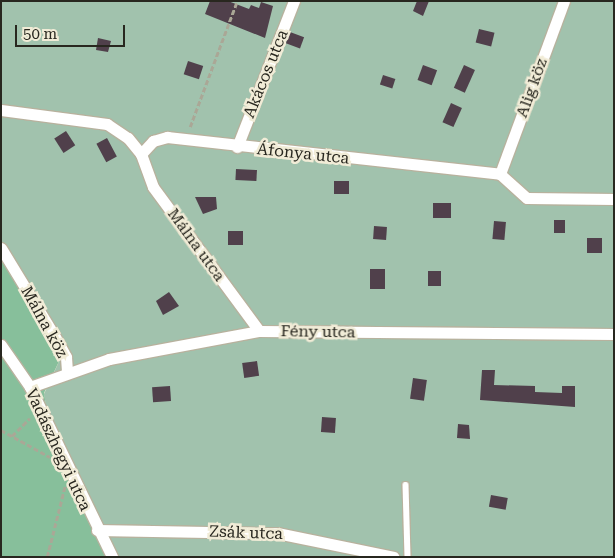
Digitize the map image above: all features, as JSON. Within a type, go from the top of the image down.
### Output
[{"type":"street","name":"Akácos utca","points":[[237,147],[294,1]]},
{"type":"street","name":"Alig köz","points":[[500,174],[564,1]]},
{"type":"street","points":[[1,110],[107,124],[128,138],[141,154]]},
{"type":"street","name":"Áfonya utca","points":[[141,154],[153,141],[167,137],[237,147],[500,174]]},
{"type":"street","name":"Málna utca","points":[[141,154],[153,187],[259,331]]},
{"type":"street","points":[[500,174],[528,198],[614,199]]},
{"type":"street","name":"Málna köz","points":[[1,248],[66,357],[67,372]]},
{"type":"street","name":"Fény utca","points":[[30,387],[67,372],[108,359],[259,331],[614,334]]},
{"type":"street","name":"Vadászhegyi utca","points":[[1,345],[30,387],[71,480],[112,557]]},
{"type":"street","name":"Zsák utca","points":[[97,530],[276,533],[394,557]]},
{"type":"lane","points":[[406,485],[408,557]]},
{"type":"path","points":[[185,140],[238,1]]},
{"type":"path","points":[[12,436],[39,409]]},
{"type":"path","points":[[1,430],[40,454],[63,461]]},
{"type":"path","points":[[47,557],[61,494],[71,480]]},
{"type":"green space","points":[[1,1],[614,1],[614,557],[110,557],[46,405],[44,394],[62,355],[1,254]]},
{"type":"green space","points":[[1,254],[62,355],[44,393],[46,405],[110,557],[1,557]]},
{"type":"building","points":[[210,1],[228,1],[249,9],[251,5],[259,8],[261,2],[273,6],[265,38],[205,14]]},
{"type":"building","points":[[417,1],[429,1],[423,16],[413,11]]},
{"type":"building","points":[[479,29],[495,33],[491,46],[476,43]]},
{"type":"building","points":[[290,32],[304,37],[300,48],[286,43]]},
{"type":"building","points":[[98,38],[111,41],[108,52],[96,50]]},
{"type":"building","points":[[188,61],[203,66],[199,79],[184,74]]},
{"type":"building","points":[[423,65],[437,70],[432,85],[418,80]]},
{"type":"building","points":[[464,65],[475,70],[465,93],[454,88]]},
{"type":"building","points":[[383,75],[395,79],[392,89],[380,85]]},
{"type":"building","points":[[451,103],[462,108],[453,127],[442,122]]},
{"type":"building","points":[[66,131],[75,145],[64,153],[54,139]]},
{"type":"building","points":[[107,138],[117,157],[106,162],[96,144]]},
{"type":"building","points":[[236,169],[257,170],[256,181],[235,180]]},
{"type":"building","points":[[334,181],[349,181],[349,194],[334,194]]},
{"type":"building","points":[[195,197],[216,197],[217,209],[203,214]]},
{"type":"building","points":[[433,203],[451,203],[451,218],[433,218]]},
{"type":"building","points":[[554,220],[565,220],[565,233],[554,233]]},
{"type":"building","points":[[494,221],[506,222],[504,240],[492,239]]},
{"type":"building","points":[[374,226],[387,227],[386,240],[373,239]]},
{"type":"building","points":[[228,231],[243,231],[243,245],[228,245]]},
{"type":"building","points":[[587,238],[602,238],[602,253],[587,253]]},
{"type":"building","points":[[370,269],[385,269],[385,289],[370,289]]},
{"type":"building","points":[[428,271],[441,271],[441,286],[428,286]]},
{"type":"building","points":[[169,292],[179,306],[163,315],[156,301]]},
{"type":"building","points":[[257,361],[259,376],[244,378],[242,363]]},
{"type":"building","points":[[482,370],[495,370],[494,385],[535,386],[535,392],[562,393],[562,386],[575,386],[575,407],[480,400]]},
{"type":"building","points":[[413,378],[427,380],[424,401],[410,399]]},
{"type":"building","points":[[170,386],[171,401],[153,402],[152,387]]},
{"type":"building","points":[[322,417],[336,418],[335,433],[321,432]]},
{"type":"building","points":[[458,424],[469,425],[470,439],[457,438]]},
{"type":"building","points":[[491,495],[508,498],[506,510],[489,507]]}]
